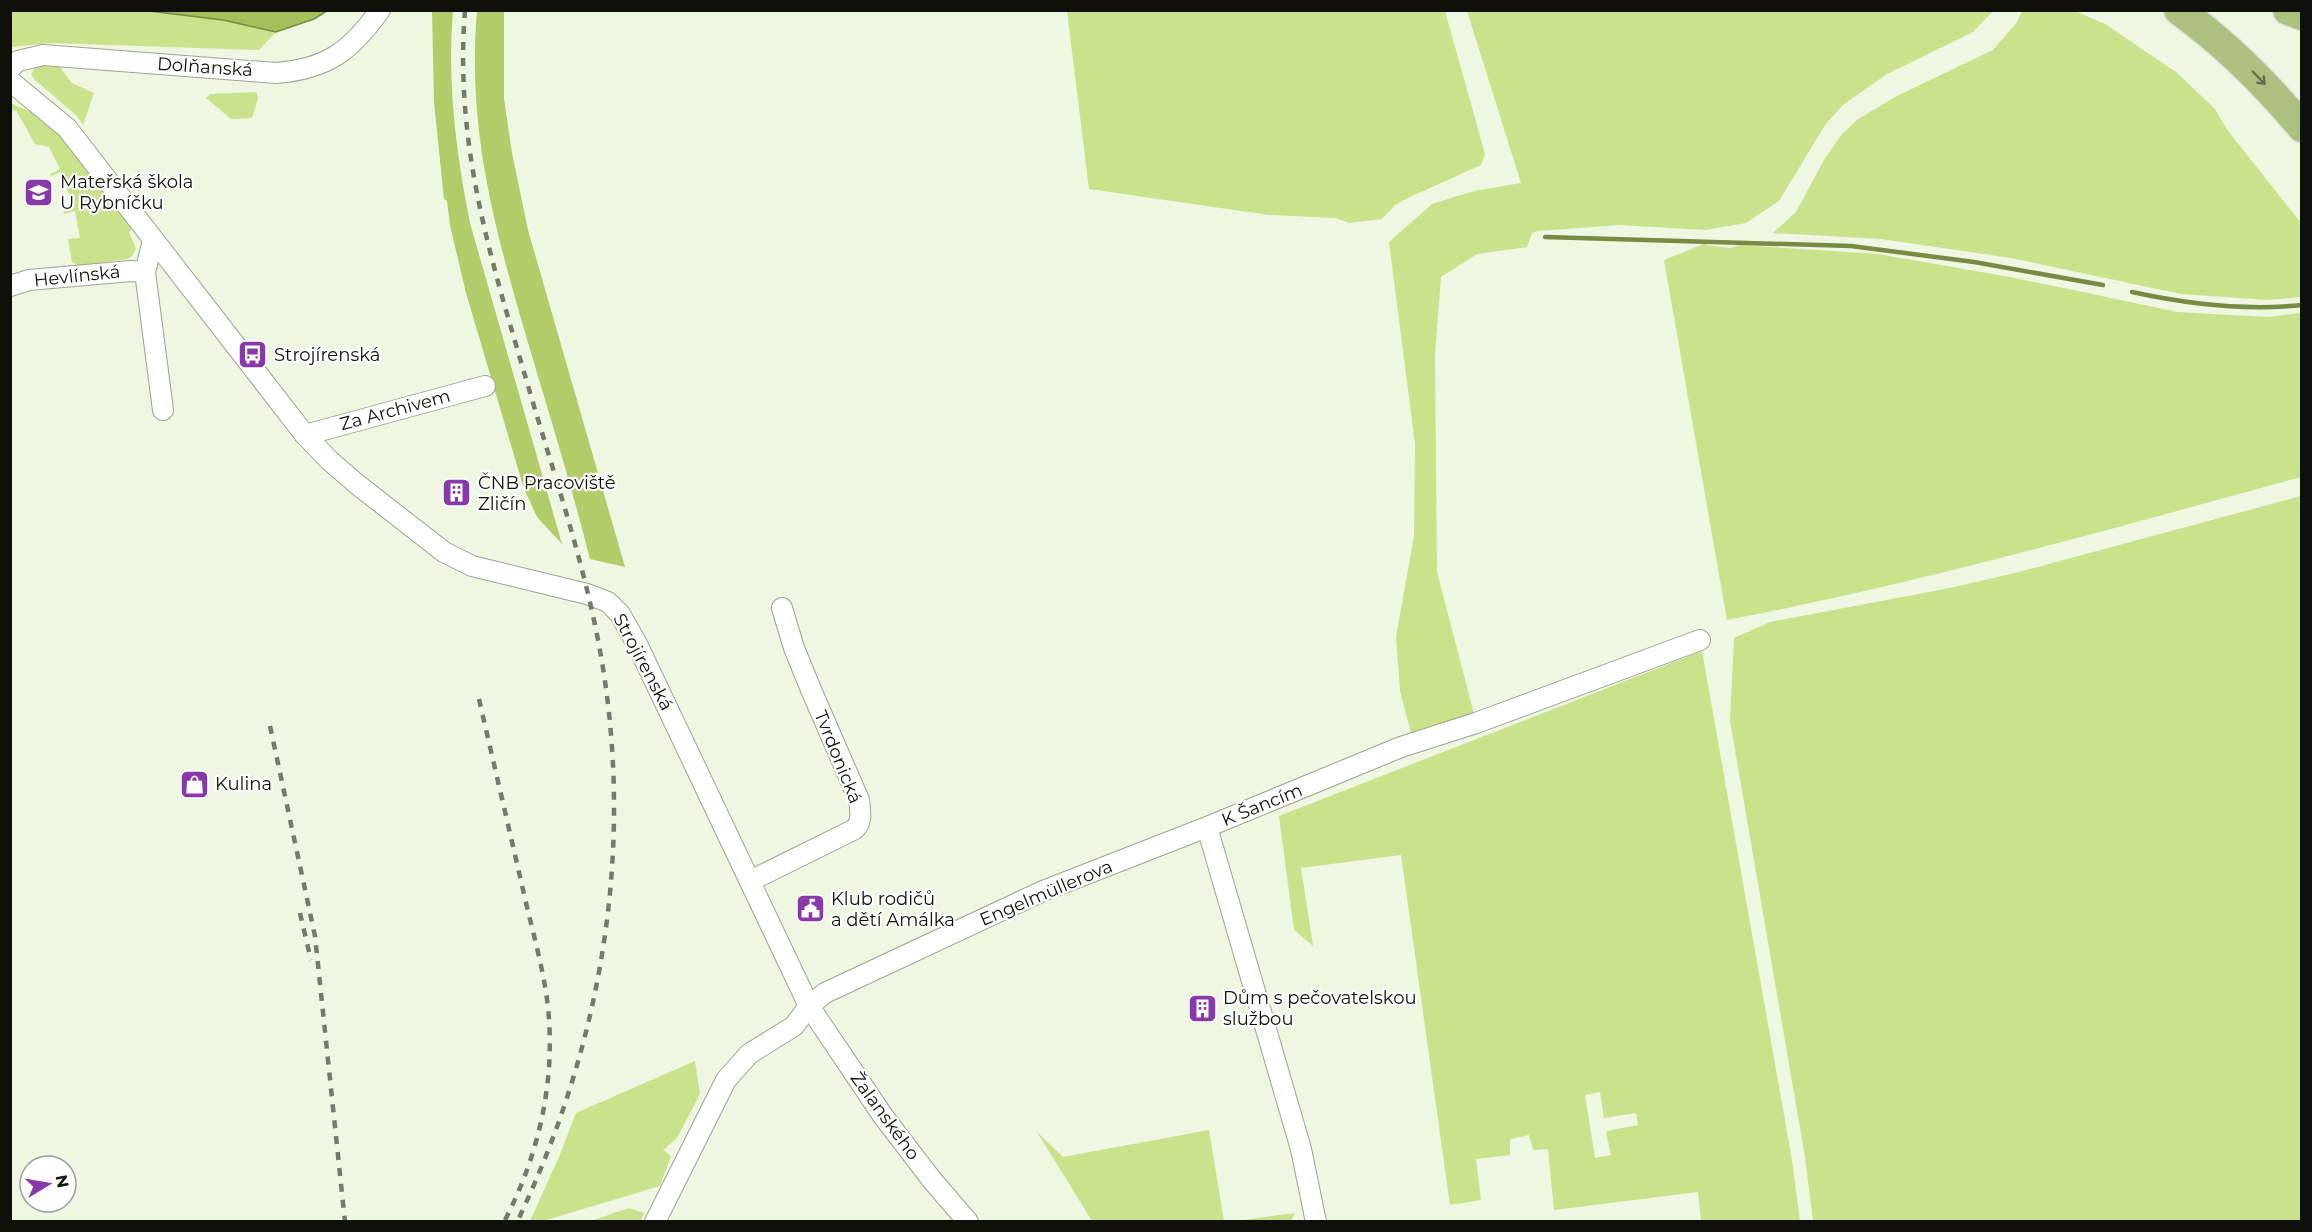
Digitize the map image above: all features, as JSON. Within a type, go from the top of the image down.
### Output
[{"type":"highway","points":[[2179,10],[2217,38],[2242,61],[2301,127]]},
{"type":"highway","points":[[2288,10],[2301,15]]},
{"type":"street","name":"Dolňanská","points":[[10,68],[18,61],[43,56],[276,73],[294,71],[331,59],[347,48],[362,35],[380,10]]},
{"type":"street","name":"Strojírenská","points":[[10,81],[67,128],[305,435],[330,461],[444,552],[458,560],[471,566],[587,594],[608,602],[616,608],[638,646],[809,1006]]},
{"type":"street","points":[[153,241],[145,272],[164,410]]},
{"type":"street","name":"Hevlínská","points":[[10,286],[29,280],[131,271],[145,272]]},
{"type":"street","name":"Za Archivem","points":[[305,435],[485,386]]},
{"type":"street","name":"Tvrdonická","points":[[750,881],[855,829],[858,826],[861,812],[859,800],[794,648],[782,608]]},
{"type":"street","name":"K Šancím","points":[[1316,1221],[1301,1149],[1207,827],[1401,747],[1476,723],[1700,640]]},
{"type":"street","name":"Engelmüllerova","points":[[655,1221],[726,1080],[749,1054],[794,1026],[809,1006],[825,993],[1043,891],[1207,827]]},
{"type":"street","name":"Žalanského","points":[[809,1006],[883,1116],[932,1180],[968,1221]]},
{"type":"shaded area","points":[[11,11],[149,11],[223,20],[276,32],[259,50],[51,43],[11,47]]},
{"type":"shaded area","points":[[149,11],[327,11],[314,19],[276,32],[223,20]]},
{"type":"shaded area","points":[[432,11],[453,11],[451,65],[454,117],[470,223],[562,544],[537,517],[524,489],[466,293],[450,225],[447,201],[444,199],[434,102]]},
{"type":"shaded area","points":[[477,11],[504,11],[504,99],[512,153],[528,230],[625,567],[590,559],[503,255],[480,136],[475,54]]},
{"type":"shaded area","points":[[1067,11],[1445,11],[1485,154],[1481,165],[1395,205],[1382,219],[1349,223],[1336,218],[1269,215],[1089,189]]},
{"type":"shaded area","points":[[1467,11],[1993,11],[1973,32],[1887,74],[1843,105],[1825,125],[1779,201],[1746,223],[1705,230],[1621,225],[1537,231],[1532,233],[1527,247],[1477,254],[1441,277],[1435,355],[1437,572],[1474,714],[1412,737],[1400,691],[1396,637],[1414,536],[1415,444],[1389,242],[1432,204],[1474,191],[1521,183]]},
{"type":"shaded area","points":[[2022,11],[2075,11],[2105,24],[2176,72],[2215,109],[2228,131],[2301,223],[2301,297],[2268,300],[2181,294],[2011,258],[1881,239],[1773,233],[1796,212],[1825,158],[1843,133],[1858,119],[1897,96],[1993,50],[2017,22]]},
{"type":"shaded area","points":[[38,64],[59,66],[72,83],[94,93],[83,125],[77,116],[34,79],[31,74]]},
{"type":"shaded area","points":[[256,92],[258,98],[252,118],[231,119],[206,98],[210,94]]},
{"type":"shaded area","points":[[10,103],[31,112],[66,140],[132,229],[129,232],[136,249],[132,256],[127,259],[80,266],[72,262],[68,239],[80,238],[75,211],[64,214],[63,212],[74,208],[61,172],[51,176],[50,174],[60,169],[49,147],[35,144],[16,110],[11,111]]},
{"type":"shaded area","points":[[1706,243],[1706,245],[1730,248],[1741,245],[1878,254],[2010,277],[2178,312],[2268,317],[2301,313],[2301,477],[1944,572],[1727,620],[1664,260]]},
{"type":"shaded area","points":[[2301,496],[2301,1221],[1813,1221],[1805,1157],[1730,721],[1734,638],[1770,622],[1950,588],[2015,573]]},
{"type":"shaded area","points":[[1702,651],[1792,1160],[1800,1221],[1701,1221],[1698,1192],[1554,1210],[1548,1149],[1533,1150],[1529,1135],[1510,1139],[1510,1155],[1476,1159],[1481,1200],[1450,1205],[1401,855],[1301,868],[1313,946],[1294,930],[1279,816]],"holes":[[[1600,1092],[1604,1118],[1636,1113],[1638,1125],[1606,1131],[1611,1155],[1595,1158],[1585,1095]]]},
{"type":"shaded area","points":[[695,1061],[700,1094],[677,1138],[663,1150],[671,1156],[660,1186],[543,1221],[530,1221],[576,1113]]},
{"type":"shaded area","points":[[1209,1130],[1224,1221],[1092,1221],[1037,1132],[1063,1157]]},
{"type":"shaded area","points":[[629,1208],[644,1213],[641,1221],[591,1221]]},
{"type":"shaded area","points":[[1295,1213],[1291,1221],[1235,1221]]},
{"type":"waterway","points":[[1545,237],[1851,246],[1974,262],[2103,285]]},
{"type":"waterway","points":[[2132,292],[2174,300],[2238,307],[2302,305]]},
{"type":"railway","points":[[465,10],[463,61],[465,111],[480,206],[503,300],[571,528],[588,595],[602,662],[611,734],[614,806],[611,877],[603,948],[589,1019],[570,1088],[546,1156],[517,1222]]},
{"type":"railway","points":[[479,699],[541,964],[549,1022],[548,1081],[537,1139],[517,1195],[504,1222]]},
{"type":"railway","points":[[270,726],[315,936],[345,1222]]},
{"type":"railway","points":[[300,913],[311,960]]},
{"type":"place","name":"Mateřská škola U Rybníčku","points":[[39,192]]},
{"type":"place","name":"Strojírenská","points":[[253,355]]},
{"type":"place","name":"ČNB Pracoviště Zličín","points":[[457,493]]},
{"type":"place","name":"Kulina","points":[[194,784]]},
{"type":"place","name":"Klub rodičů a dětí Amálka","points":[[810,909]]},
{"type":"place","name":"Dům s pečovatelskou službou","points":[[1202,1008]]}]
